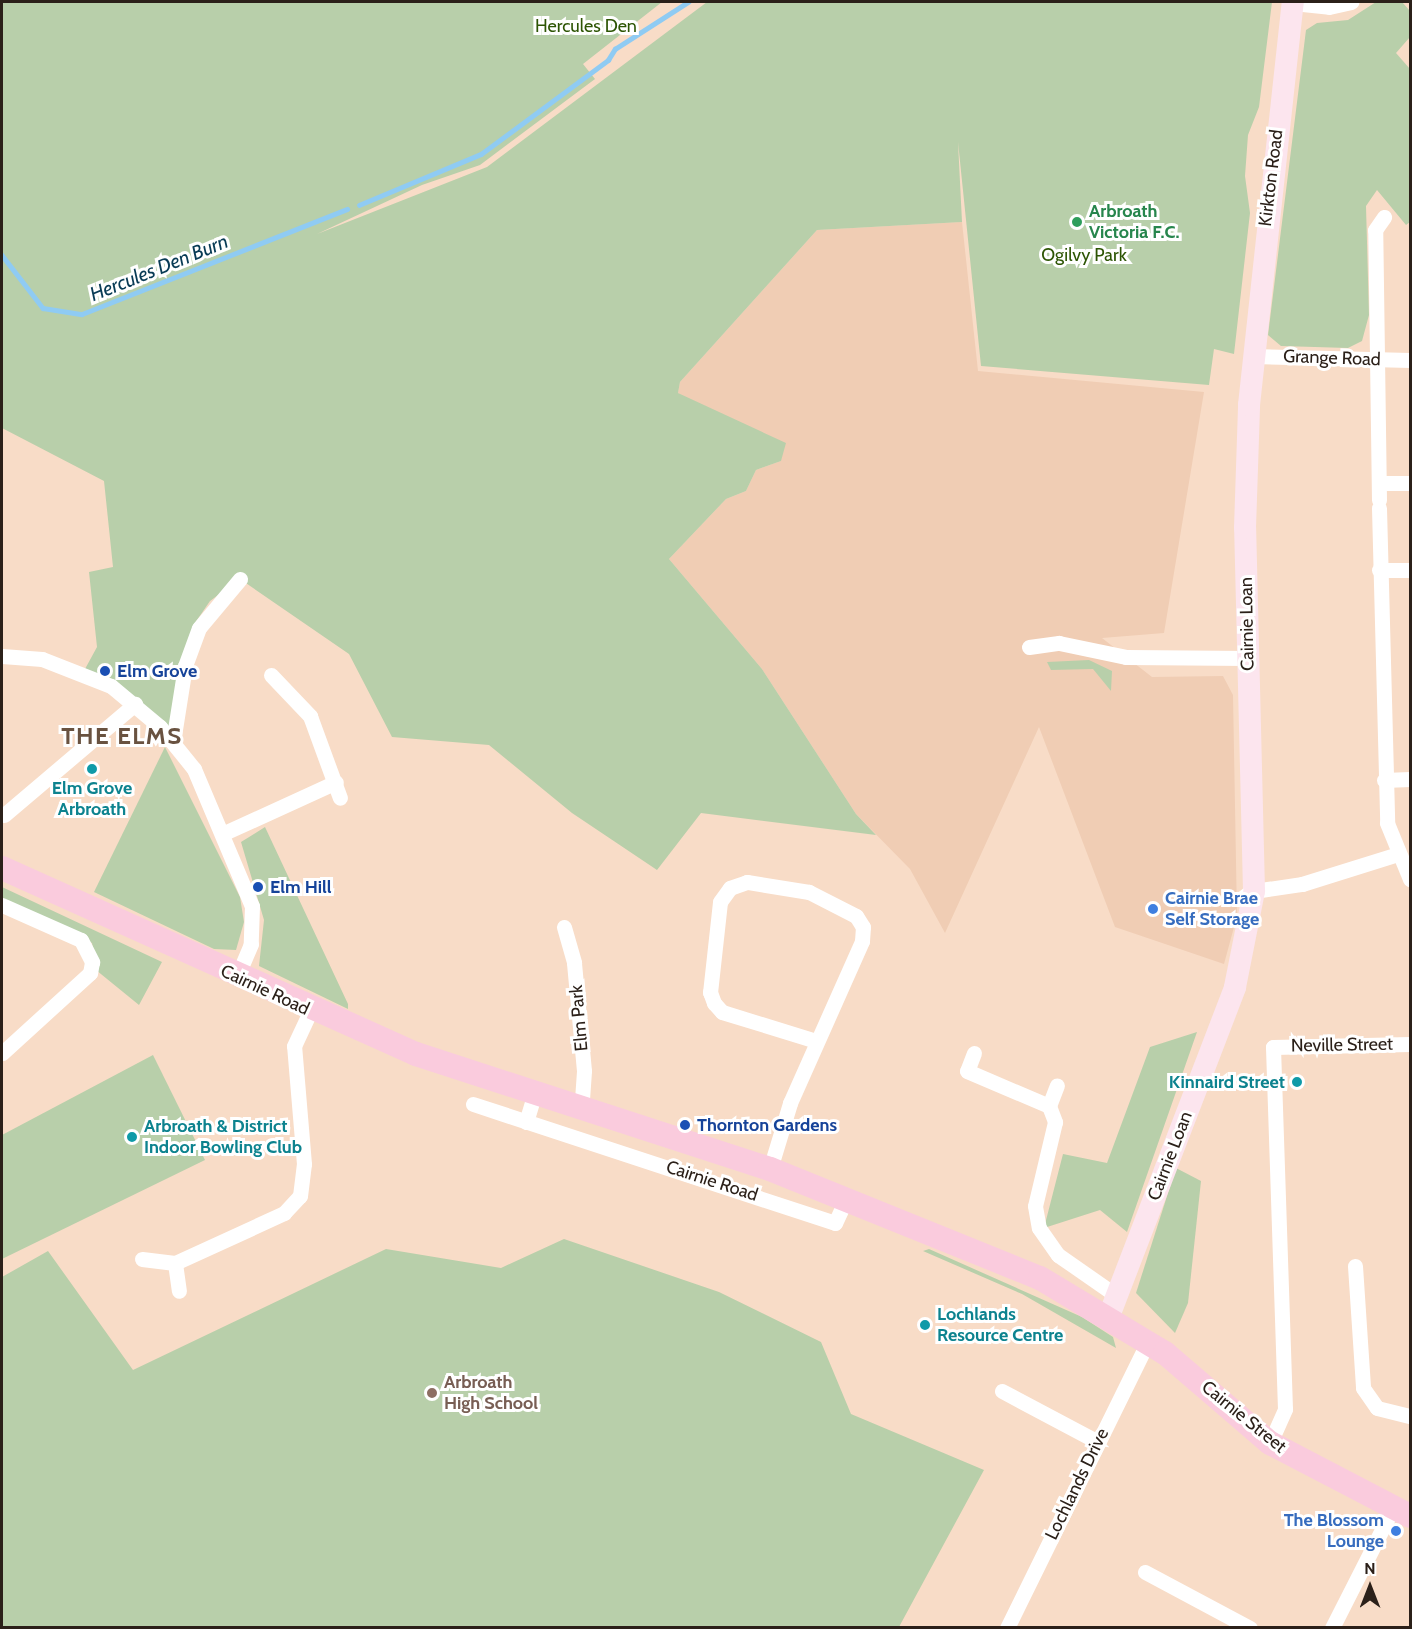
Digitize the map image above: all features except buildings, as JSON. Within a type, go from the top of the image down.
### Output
[{"type":"main road","name":"Cairnie Road","points":[[2,868],[310,1011],[534,1096],[770,1169],[847,1197],[1113,1306],[1148,1342]]},
{"type":"main road","name":"Cairnie Street","points":[[1148,1342],[1270,1443],[1402,1512]]},
{"type":"street","points":[[1293,2],[1329,7],[1352,2]]},
{"type":"street","name":"Kirkton Road","points":[[1253,356],[1293,2]]},
{"type":"street","points":[[1384,217],[1375,230],[1384,780],[1387,823],[1410,879]]},
{"type":"street","name":"Grange Road","points":[[1253,356],[1410,360]]},
{"type":"street","name":"Cairnie Loan","points":[[1113,1306],[1235,987],[1254,891],[1245,528],[1253,356]]},
{"type":"street","points":[[1379,483],[1410,483]]},
{"type":"street","points":[[1379,570],[1410,570]]},
{"type":"street","points":[[173,741],[185,666],[200,628],[240,579]]},
{"type":"street","points":[[1029,647],[1059,643],[1126,657],[1248,658]]},
{"type":"street","points":[[2,656],[42,659],[82,671],[135,704],[173,741],[194,769],[246,887],[255,925],[237,977]]},
{"type":"street","points":[[271,675],[304,705],[336,782],[340,798]]},
{"type":"street","points":[[3,815],[135,704]]},
{"type":"street","points":[[1384,780],[1410,779]]},
{"type":"street","points":[[222,834],[336,782]]},
{"type":"street","points":[[1254,891],[1302,884],[1398,854]]},
{"type":"street","points":[[770,1169],[816,1041],[862,941],[863,927],[856,916],[809,892],[747,882],[730,888],[720,902],[710,992],[714,1003],[722,1012],[816,1041]]},
{"type":"street","points":[[2,905],[81,940],[92,962],[90,973],[2,1053]]},
{"type":"street","name":"Elm Park","points":[[564,927],[574,963],[583,1060],[580,1110]]},
{"type":"street","points":[[142,1259],[175,1263],[284,1213],[300,1196],[304,1164],[294,1046],[310,1011]]},
{"type":"street","name":"Neville Street","points":[[1270,1443],[1285,1409],[1273,1047],[1410,1044]]},
{"type":"street","points":[[974,1053],[967,1071],[1049,1106]]},
{"type":"street","points":[[1057,1085],[1049,1106],[1055,1122],[1035,1206],[1039,1228],[1058,1255],[1113,1306]]},
{"type":"street","points":[[525,1122],[534,1096]]},
{"type":"street","name":"Cairnie Road","points":[[473,1104],[835,1223],[847,1197]]},
{"type":"street","points":[[175,1263],[179,1291]]},
{"type":"street","points":[[1355,1266],[1363,1388],[1377,1408],[1410,1416]]},
{"type":"street","name":"Lochlands Drive","points":[[1007,1628],[1148,1342]]},
{"type":"street","points":[[1002,1391],[1098,1442]]},
{"type":"street","points":[[1332,1628],[1402,1512]]},
{"type":"street","points":[[1145,1572],[1250,1628]]},
{"type":"shaded area","points":[[962,222],[978,371],[1204,392],[1164,633],[1102,638],[1152,677],[1223,676],[1233,695],[1237,916],[1224,964],[1115,927],[1039,727],[945,933],[910,869],[856,814],[762,669],[669,559],[726,499],[746,491],[756,470],[781,461],[678,393],[680,382],[817,230]]},
{"type":"green space","points":[[2,2],[662,2],[583,64],[595,79],[480,165],[422,185],[317,234],[487,167],[707,2],[1272,2],[1259,107],[1248,135],[1245,176],[1250,213],[1234,354],[1214,349],[1209,385],[981,366],[958,142],[962,222],[817,230],[680,382],[678,393],[786,443],[781,461],[756,470],[746,491],[726,499],[669,559],[762,669],[856,814],[876,835],[701,813],[657,870],[572,813],[489,745],[392,737],[349,654],[240,579],[210,601],[195,623],[171,735],[85,669],[97,647],[89,572],[113,567],[104,481],[2,428]]},
{"type":"green space","points":[[1376,2],[1402,2],[1410,11],[1410,37],[1396,53],[1410,69],[1410,222],[1406,225],[1377,190],[1366,206],[1369,315],[1362,341],[1348,348],[1281,346],[1268,335],[1306,30],[1317,23],[1348,20]]},
{"type":"green space","points":[[1089,660],[1112,671],[1111,691],[1093,669],[1051,670],[1047,662]]},
{"type":"green space","points":[[165,747],[240,897],[244,922],[236,950],[214,949],[94,892]]},
{"type":"green space","points":[[265,827],[348,1004],[348,1009],[259,966],[264,920],[241,842]]},
{"type":"green space","points":[[2,887],[162,962],[139,1005],[96,970],[92,943],[2,898]]},
{"type":"green space","points":[[1197,1032],[1127,1232],[1100,1210],[1044,1228],[1063,1154],[1107,1163],[1150,1047]]},
{"type":"green space","points":[[153,1055],[205,1160],[2,1259],[2,1135]]},
{"type":"green space","points":[[1176,1168],[1201,1181],[1188,1303],[1175,1333],[1136,1293]]},
{"type":"green space","name":"Arbroath High School","points":[[564,1239],[719,1292],[821,1342],[851,1414],[984,1470],[899,1627],[2,1627],[2,1277],[48,1251],[133,1370],[386,1249],[501,1268]]},
{"type":"green space","points":[[929,1249],[1082,1317],[1113,1337],[1116,1348],[1022,1294],[923,1251]]},
{"type":"waterway","name":"Hercules Den Burn","points":[[359,205],[481,154],[608,60],[615,49],[688,2]]},
{"type":"waterway","name":"Hercules Den Burn","points":[[2,255],[43,308],[82,314],[347,209]]},
{"type":"place","name":"Arbroath Victoria F.C.","points":[[1077,222]]},
{"type":"place","name":"Elm Grove","points":[[105,671]]},
{"type":"place","name":"Elm Grove Arbroath","points":[[92,769]]},
{"type":"place","name":"Elm Hill","points":[[258,887]]},
{"type":"place","name":"Cairnie Brae Self Storage","points":[[1153,909]]},
{"type":"place","name":"Kinnaird Street","points":[[1297,1082]]},
{"type":"place","name":"Thornton Gardens","points":[[685,1125]]},
{"type":"place","name":"Arbroath & District Indoor Bowling Club","points":[[132,1137]]},
{"type":"place","name":"Lochlands Resource Centre","points":[[925,1325]]},
{"type":"place","name":"Arbroath High School","points":[[432,1393]]},
{"type":"place","name":"The Blossom Lounge","points":[[1396,1531]]},
{"type":"district","name":"THE ELMS","points":[[122,736]]},
{"type":"park label","name":"Hercules Den","points":[[586,26]]},
{"type":"park label","name":"Ogilvy Park","points":[[1084,255]]}]
